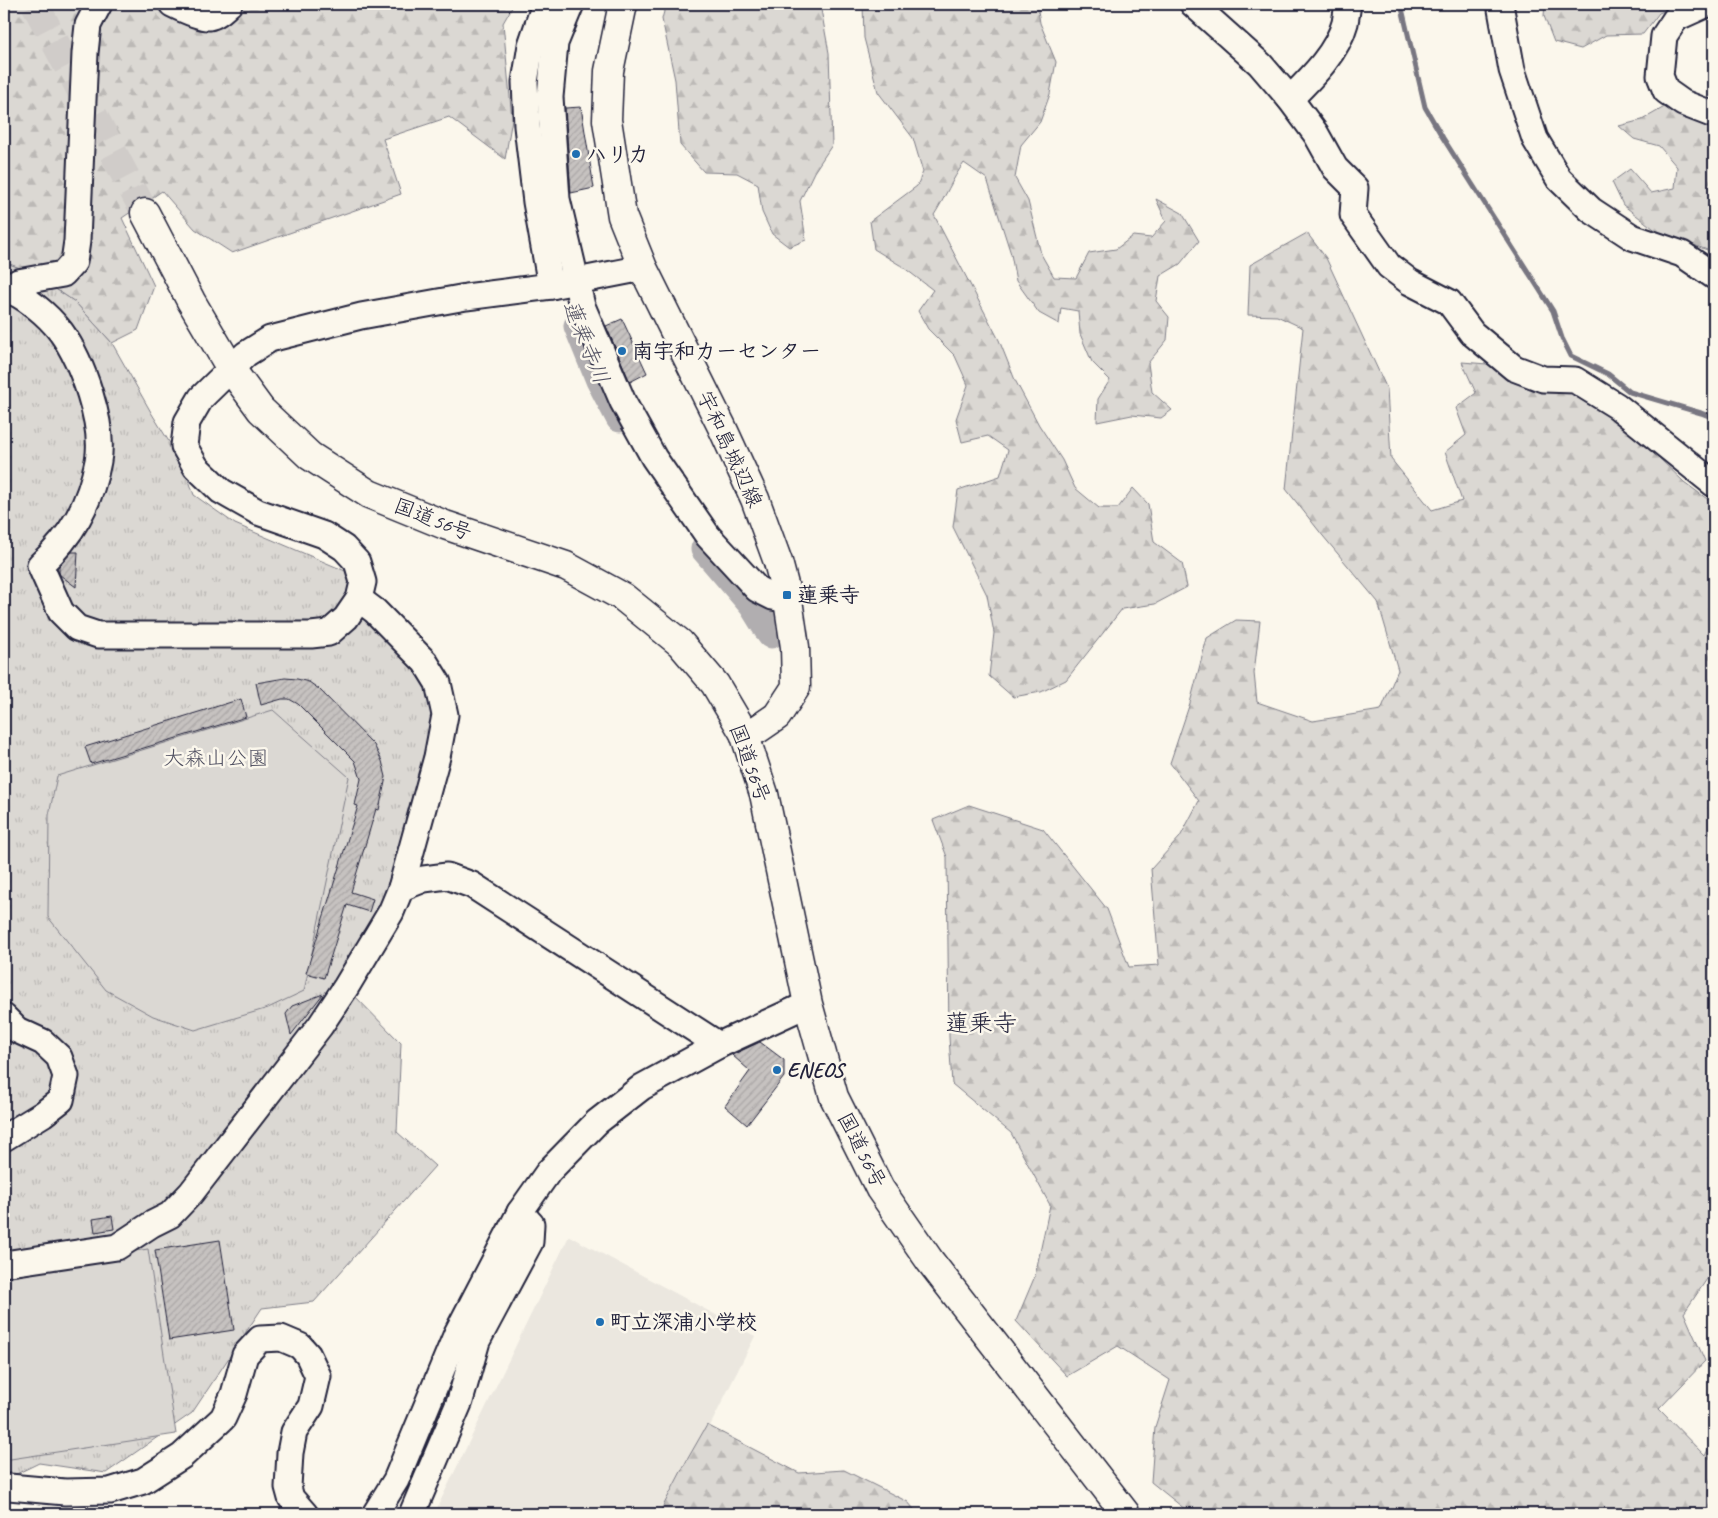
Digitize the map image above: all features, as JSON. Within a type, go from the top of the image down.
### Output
[{"type":"main road","name":"宇和島城辺線","points":[[623,4],[609,70],[607,120],[622,216],[643,268],[755,499],[778,562],[788,600],[795,647],[796,687],[777,716],[758,729],[744,733]]},
{"type":"main road","name":"国道56号","points":[[145,213],[191,301],[231,369],[261,410],[310,456],[369,494],[445,525],[566,566],[624,597],[680,643],[715,684],[744,733],[764,794],[808,1004],[834,1097],[880,1189],[930,1262],[1126,1514]]},
{"type":"street","points":[[5,289],[18,282],[64,274],[74,262],[77,241],[85,53],[88,26],[99,4]]},
{"type":"street","points":[[172,4],[185,11],[208,17],[220,7]]},
{"type":"street","points":[[545,4],[531,45],[525,82],[527,126],[536,202],[551,286]]},
{"type":"street","points":[[571,4],[555,43],[550,97],[557,199],[582,306],[623,402],[654,458],[708,536],[757,589],[773,597],[788,600]]},
{"type":"street","points":[[1193,4],[1260,64],[1290,99],[1316,134],[1335,168],[1355,188],[1353,215],[1389,266],[1410,282],[1450,302],[1472,333],[1514,368],[1542,378],[1575,380],[1617,406],[1714,484]]},
{"type":"street","points":[[1290,99],[1320,67],[1336,44],[1344,24],[1348,4]]},
{"type":"street","points":[[1500,4],[1512,70],[1535,139],[1559,179],[1590,210],[1632,237],[1682,254],[1714,276]]},
{"type":"street","points":[[1714,4],[1707,4],[1676,18],[1664,36],[1660,76],[1666,90],[1683,102],[1714,115]]},
{"type":"street","points":[[5,289],[34,305],[60,331],[74,354],[94,406],[100,433],[99,460],[85,508],[57,549],[40,565],[62,612],[77,628],[98,634],[291,635],[329,632],[346,618],[359,599],[363,582],[357,562],[344,548],[324,536],[258,512],[221,491],[196,467],[184,446],[187,422],[201,398],[246,354],[270,338],[361,316],[466,297],[551,286],[643,268]]},
{"type":"street","points":[[4,1264],[117,1247],[152,1224],[170,1215],[191,1194],[320,1026],[391,912],[401,888],[437,757],[445,715],[438,683],[425,662],[375,612],[359,599]]},
{"type":"street","points":[[401,888],[424,879],[447,876],[472,885],[719,1045]]},
{"type":"street","points":[[375,1514],[396,1480],[457,1333],[520,1212],[549,1171],[596,1122],[642,1087],[719,1045],[808,1004]]},
{"type":"street","points":[[4,1017],[17,1030],[43,1042],[59,1056],[66,1076],[61,1100],[43,1114],[4,1138]]},
{"type":"street","points":[[412,1514],[460,1401],[477,1341],[530,1242],[530,1224],[520,1212]]},
{"type":"street","points":[[4,1488],[66,1492],[110,1491],[143,1481],[182,1456],[224,1418],[234,1394],[245,1355],[260,1339],[281,1338],[300,1346],[308,1355],[318,1376],[311,1406],[294,1432],[290,1453],[288,1488],[291,1498],[305,1514]]},
{"type":"shaded area","points":[[569,1236],[755,1336],[666,1514],[434,1514]]},
{"type":"green space","points":[[4,4],[514,4],[503,23],[512,119],[505,159],[449,117],[383,139],[401,194],[232,253],[195,229],[162,191],[122,218],[154,286],[138,330],[112,343],[75,302],[30,272],[4,262]]},
{"type":"green space","points":[[666,4],[820,4],[829,53],[832,145],[814,172],[800,201],[806,240],[789,247],[772,234],[762,212],[758,184],[737,173],[704,172],[680,145],[675,80],[662,19]]},
{"type":"green space","points":[[863,4],[1037,4],[1040,23],[1056,62],[1050,94],[1040,122],[1021,145],[1015,178],[1028,201],[1041,254],[1054,277],[1076,278],[1089,253],[1116,249],[1133,236],[1151,238],[1166,221],[1156,199],[1182,213],[1199,241],[1180,264],[1160,276],[1156,301],[1169,317],[1167,340],[1148,363],[1152,392],[1172,410],[1161,418],[1132,415],[1097,422],[1098,399],[1110,380],[1092,362],[1080,334],[1078,311],[1061,308],[1059,324],[1039,313],[1016,281],[1011,254],[987,179],[964,163],[934,215],[999,340],[1015,380],[1039,425],[1062,460],[1075,488],[1099,508],[1118,508],[1133,488],[1148,504],[1154,542],[1182,563],[1187,587],[1155,604],[1122,609],[1066,680],[1041,692],[1013,697],[989,676],[994,633],[987,595],[953,527],[958,490],[1000,476],[1008,450],[988,436],[962,442],[956,419],[968,385],[955,356],[928,329],[918,311],[933,290],[903,267],[874,249],[870,221],[917,186],[923,172],[913,138],[878,92],[864,38]]},
{"type":"green space","points":[[1545,4],[1681,4],[1659,13],[1643,34],[1606,35],[1581,49],[1554,42],[1544,16]]},
{"type":"green space","points":[[1668,105],[1714,124],[1714,254],[1658,232],[1623,205],[1612,182],[1630,169],[1651,193],[1675,188],[1677,167],[1659,146],[1634,139],[1619,126],[1642,120]]},
{"type":"green space","points":[[1307,233],[1326,258],[1387,389],[1391,459],[1432,510],[1462,501],[1445,452],[1466,435],[1456,408],[1476,393],[1462,362],[1487,364],[1535,385],[1586,393],[1630,430],[1684,482],[1714,504],[1714,1271],[1684,1313],[1705,1361],[1659,1409],[1705,1456],[1714,1437],[1714,1514],[1191,1514],[1151,1482],[1155,1427],[1170,1380],[1118,1346],[1067,1376],[1016,1321],[1035,1276],[1050,1205],[1011,1133],[952,1084],[949,1037],[947,857],[933,820],[969,805],[1043,829],[1107,909],[1129,967],[1159,965],[1151,869],[1180,837],[1199,801],[1170,763],[1190,703],[1207,638],[1236,620],[1260,621],[1254,673],[1257,702],[1313,721],[1381,710],[1398,670],[1378,602],[1286,489],[1303,328],[1277,316],[1248,315],[1250,265]]},
{"type":"green space","name":"大森山公園","points":[[4,262],[30,272],[75,302],[112,343],[184,466],[194,495],[235,524],[350,573],[403,641],[445,715],[401,888],[346,987],[401,1043],[397,1132],[435,1166],[314,1302],[262,1308],[192,1413],[106,1473],[39,1463],[4,1480]]},
{"type":"green space","points":[[273,710],[349,777],[304,991],[268,1008],[195,1030],[153,1016],[106,990],[48,917],[49,815],[57,776]]},
{"type":"green space","points":[[148,1249],[176,1434],[4,1460],[4,1271]]},
{"type":"green space","points":[[707,1425],[799,1473],[844,1470],[908,1502],[918,1514],[659,1514]]},
{"type":"building","points":[[581,107],[594,188],[571,193],[565,108]]},
{"type":"building","points":[[622,319],[647,373],[630,382],[606,326]]},
{"type":"building","points":[[72,552],[78,552],[76,587],[60,575],[59,572],[59,566]]},
{"type":"building","points":[[285,678],[309,682],[319,689],[374,745],[382,761],[386,777],[379,810],[376,809],[351,892],[373,899],[369,912],[347,905],[324,978],[306,973],[358,806],[355,805],[361,779],[355,761],[298,704],[289,699],[282,699],[261,705],[256,683]]},
{"type":"building","points":[[241,699],[246,717],[91,764],[85,747]]},
{"type":"building","points":[[323,994],[291,1035],[286,1014],[292,1006]]},
{"type":"building","points":[[760,1042],[784,1060],[784,1077],[747,1125],[725,1106],[750,1071],[732,1055]]},
{"type":"building","points":[[112,1216],[114,1229],[95,1232],[93,1219]]},
{"type":"building","points":[[220,1240],[234,1330],[169,1340],[155,1250]]},
{"type":"waterway","points":[[1401,4],[1425,107],[1553,311],[1562,338],[1571,356],[1608,374],[1630,392],[1714,418]]},
{"type":"waterway","name":"蓮乗寺川","points":[[578,326],[600,380],[620,418]]},
{"type":"waterway","name":"蓮乗寺川","points":[[705,549],[753,605],[771,634]]},
{"type":"tunnel","points":[[35,4],[145,213]]},
{"type":"place","name":"ハリカ","points":[[576,154]]},
{"type":"place","name":"南宇和カーセンター","points":[[622,351]]},
{"type":"place","name":"蓮乗寺","points":[[787,595]]},
{"type":"place","name":"ENEOS","points":[[777,1070]]},
{"type":"place","name":"町立深浦小学校","points":[[600,1322]]},
{"type":"district","name":"蓮乗寺","points":[[981,1023]]}]
